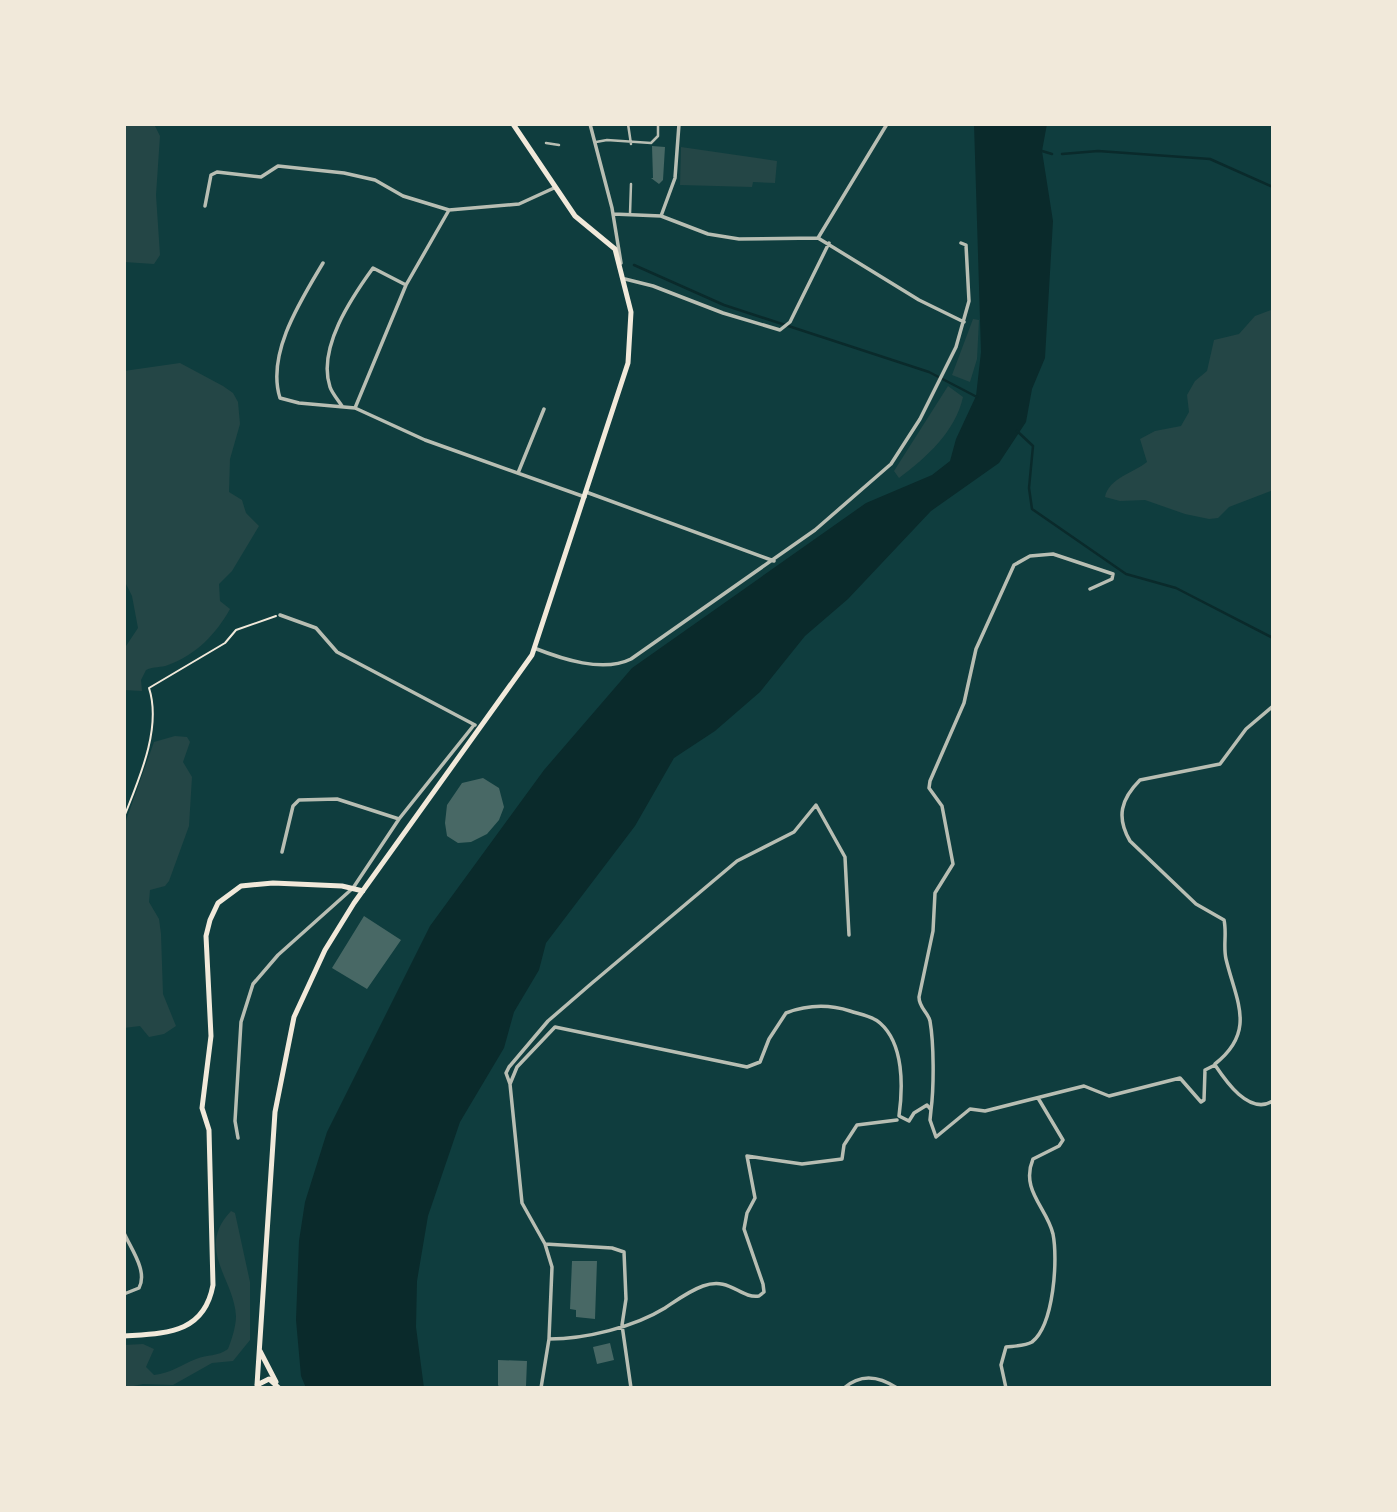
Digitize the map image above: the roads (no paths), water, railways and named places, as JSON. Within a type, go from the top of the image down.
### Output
[{"type":"main road","points":[[256,1386],[275,1112],[288,1044],[304,992],[325,950],[363,891],[534,648],[628,363],[632,325],[617,248],[575,216],[513,124]]},
{"type":"main road","points":[[124,1336],[176,1330],[192,1322],[209,1304],[213,1285],[209,1148],[202,1108],[211,1036],[206,936],[218,902],[242,886],[273,883],[353,888],[363,891]]},
{"type":"main road","points":[[259,1348],[278,1385]]},
{"type":"main road","points":[[256,1386],[266,1379],[278,1385]]},
{"type":"street","points":[[590,124],[613,214],[617,248]]},
{"type":"street","points":[[628,124],[631,143]]},
{"type":"street","points":[[595,142],[654,142],[658,136],[658,124]]},
{"type":"street","points":[[661,216],[675,177],[679,124]]},
{"type":"street","points":[[818,238],[887,124]]},
{"type":"street","points":[[546,143],[559,145]]},
{"type":"street","points":[[205,206],[211,176],[217,172],[261,177],[278,166],[344,173],[375,180],[402,197],[449,210],[519,204],[554,188]]},
{"type":"street","points":[[630,214],[631,184]]},
{"type":"street","points":[[355,408],[406,285],[449,210]]},
{"type":"street","points":[[613,214],[661,216],[708,234],[739,239],[818,238],[919,300],[964,322]]},
{"type":"street","points":[[625,279],[653,286],[723,313],[780,330],[790,322],[829,243]]},
{"type":"street","points":[[534,648],[585,662],[623,663],[774,561],[815,530],[891,464],[907,442],[938,387],[964,322],[970,277],[967,245],[961,243]]},
{"type":"street","points":[[323,263],[304,295],[283,346],[275,381],[280,398],[299,403],[355,408],[425,440],[774,561]]},
{"type":"street","points":[[341,405],[330,386],[329,351],[345,307],[373,268],[406,285]]},
{"type":"street","points":[[518,473],[544,409]]},
{"type":"street","points":[[1090,589],[1112,579],[1114,574],[1053,554],[1030,556],[1014,565],[976,649],[964,703],[930,780],[929,788],[942,806],[953,864],[935,893],[933,931],[919,1004],[930,1024],[934,1081],[930,1120],[936,1137],[970,1110],[985,1111],[1084,1086],[1109,1096],[1180,1078],[1200,1102],[1204,1100],[1205,1070],[1228,1054],[1242,1024],[1242,1012],[1226,957],[1224,920],[1196,904],[1130,841],[1123,830],[1120,814],[1131,789],[1140,780],[1220,764],[1246,729],[1273,706]]},
{"type":"street","points":[[238,1138],[235,1121],[241,1022],[253,984],[278,955],[353,888],[399,819],[477,727],[337,652],[316,628],[279,615]]},
{"type":"street","points":[[444,765],[444,777]]},
{"type":"street","points":[[282,852],[293,806],[299,800],[337,799],[399,819]]},
{"type":"street","points":[[541,1388],[549,1339],[552,1267],[545,1244],[523,1203],[510,1084],[506,1073],[509,1067],[548,1021],[737,861],[794,832],[816,805],[845,857],[849,935]]},
{"type":"street","points":[[510,1084],[517,1067],[555,1027],[747,1067],[760,1062],[769,1039],[786,1013],[814,1006],[837,1007],[878,1021],[889,1033],[902,1082],[900,1116],[909,1121],[922,1107],[928,1105],[931,1110]]},
{"type":"street","points":[[1215,1065],[1234,1092],[1261,1104],[1273,1101]]},
{"type":"street","points":[[1006,1388],[1001,1365],[1006,1347],[1029,1344],[1035,1339],[1049,1310],[1052,1296],[1056,1253],[1053,1234],[1049,1222],[1034,1200],[1030,1166],[1033,1159],[1059,1146],[1063,1140],[1046,1106],[1038,1098]]},
{"type":"street","points":[[549,1339],[622,1325],[654,1313],[704,1285],[729,1284],[754,1297],[764,1292],[744,1229],[747,1213],[755,1198],[747,1156],[802,1164],[842,1160],[845,1145],[857,1125],[897,1120]]},
{"type":"street","points":[[124,1233],[142,1273],[139,1288],[124,1294]]},
{"type":"street","points":[[545,1244],[617,1248],[624,1252],[626,1299],[622,1325],[631,1388]]},
{"type":"street","points":[[844,1388],[862,1377],[880,1378],[897,1388]]},
{"type":"waterway","points":[[1042,151],[1052,154]]},
{"type":"waterway","points":[[1062,154],[1098,151],[1210,159],[1273,187]]},
{"type":"waterway","points":[[634,265],[724,305],[929,372],[977,397]]},
{"type":"waterway","points":[[1017,431],[1033,446],[1029,488],[1032,509],[1126,574],[1176,588],[1273,638]]}]
